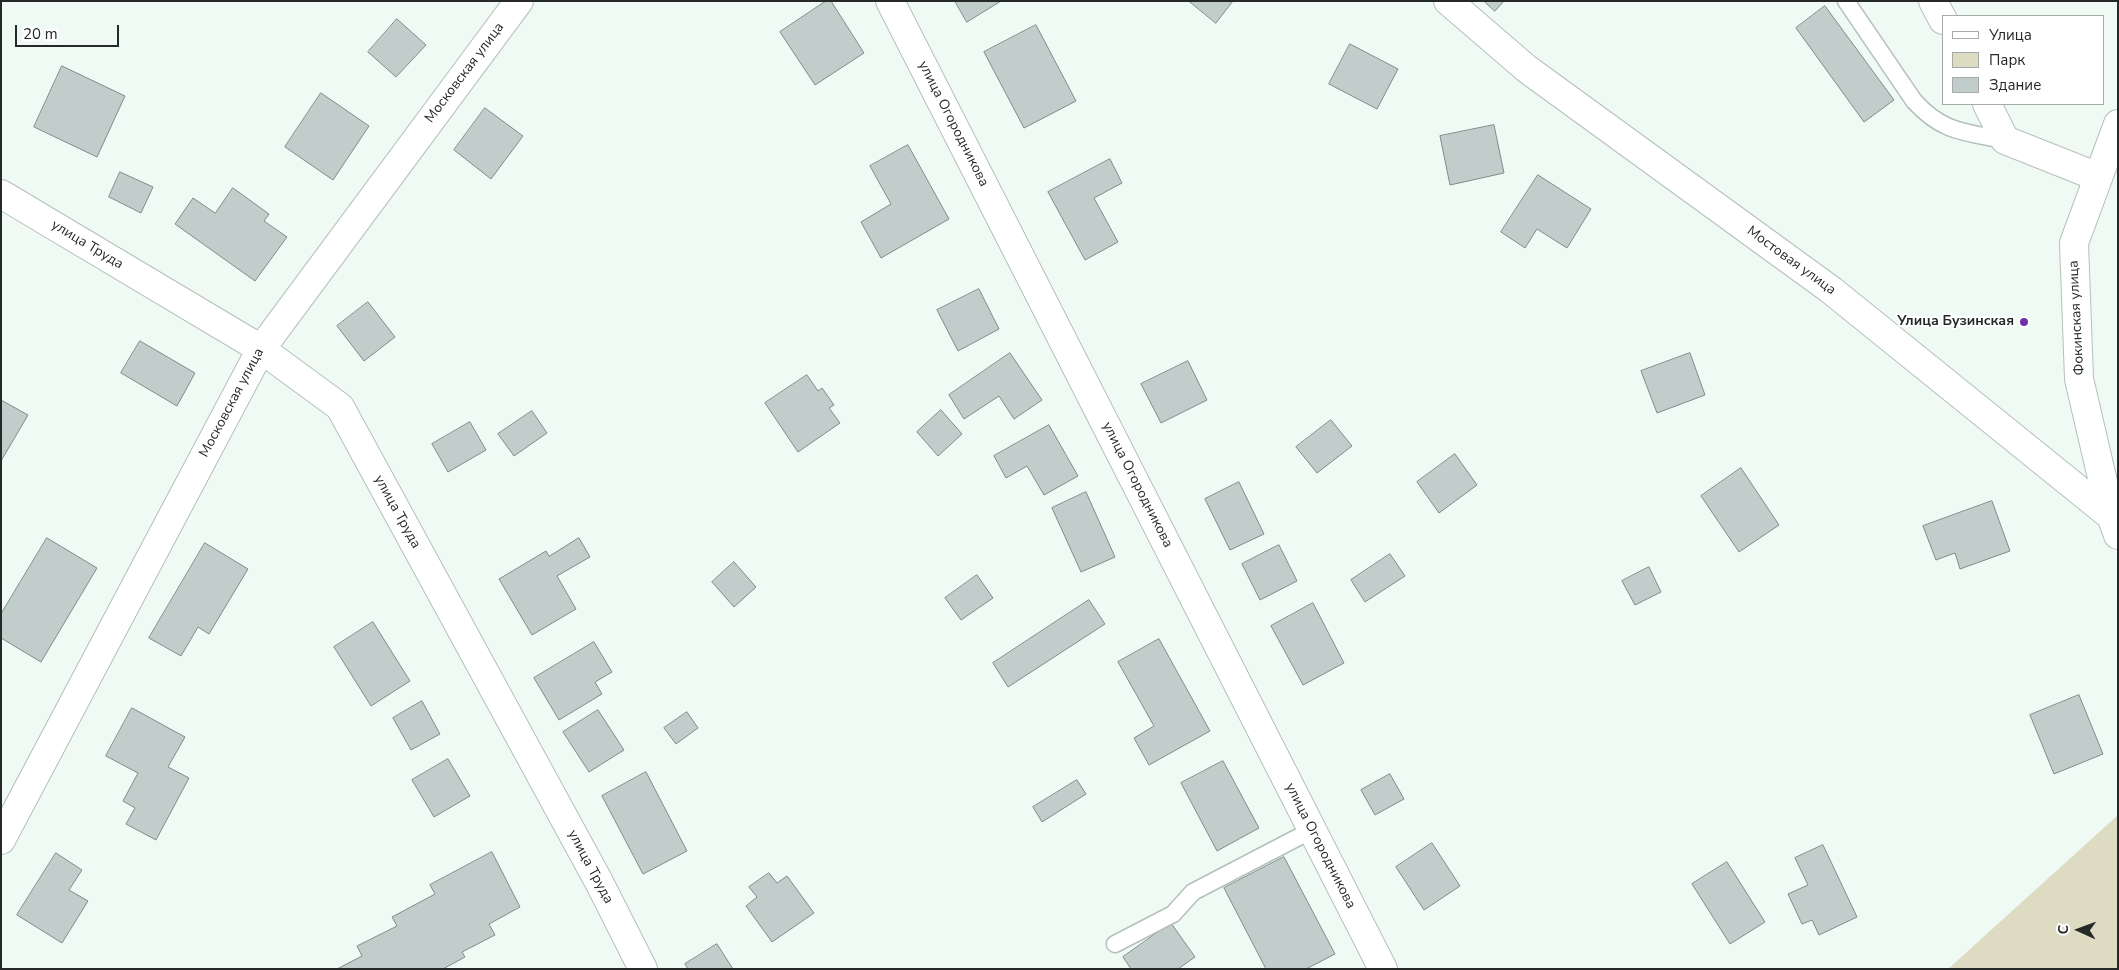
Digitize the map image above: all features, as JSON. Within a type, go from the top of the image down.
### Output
[{"type":"street","name":"Московская улица","points":[[1,840],[261,348],[518,1]]},
{"type":"street","name":"улица Огородникова","points":[[890,1],[1383,969]]},
{"type":"street","name":"Мостовая улица","points":[[1448,1],[1527,69],[1831,290],[2115,525]]},
{"type":"street","points":[[1933,1],[1942,18]]},
{"type":"street","points":[[1987,105],[2005,140],[2098,177]]},
{"type":"street","name":"Фокинская улица","points":[[2115,525],[2079,379],[2074,243],[2118,124]]},
{"type":"street","name":"улица Труда","points":[[1,194],[261,348],[340,407],[599,882],[644,969]]},
{"type":"lane","points":[[1846,1],[1914,101],[1927,116],[1957,131],[2005,140]]},
{"type":"lane","points":[[1116,944],[1173,914],[1193,892],[1312,830]]},
{"type":"green space","points":[[2118,815],[2118,969],[1948,969]]},
{"type":"building","points":[[826,1],[831,1],[864,53],[815,85],[780,32]]},
{"type":"building","points":[[955,1],[1001,1],[967,22]]},
{"type":"building","points":[[1189,1],[1233,1],[1216,23]]},
{"type":"building","points":[[1484,1],[1504,1],[1495,11]]},
{"type":"building","points":[[1825,6],[1894,100],[1864,122],[1796,28]]},
{"type":"building","points":[[397,19],[426,45],[396,77],[368,52]]},
{"type":"building","points":[[1036,25],[1076,101],[1024,128],[984,52]]},
{"type":"building","points":[[1350,44],[1398,69],[1377,109],[1329,84]]},
{"type":"building","points":[[62,66],[125,96],[97,157],[34,127]]},
{"type":"building","points":[[321,93],[369,126],[333,180],[285,147]]},
{"type":"building","points":[[485,108],[523,136],[491,179],[454,150]]},
{"type":"building","points":[[1494,125],[1504,173],[1450,185],[1440,136]]},
{"type":"building","points":[[908,145],[949,219],[881,258],[861,222],[891,204],[870,166]]},
{"type":"building","points":[[1110,159],[1122,183],[1094,198],[1118,242],[1085,260],[1048,192]]},
{"type":"building","points":[[120,172],[153,187],[141,213],[109,197]]},
{"type":"building","points":[[1538,175],[1591,209],[1567,248],[1537,229],[1525,248],[1501,232]]},
{"type":"building","points":[[233,188],[269,214],[264,221],[287,237],[255,281],[175,224],[193,198],[215,213]]},
{"type":"building","points":[[979,289],[999,329],[958,351],[937,310]]},
{"type":"building","points":[[368,302],[395,337],[364,361],[337,326]]},
{"type":"building","points":[[140,341],[195,373],[177,406],[121,373]]},
{"type":"building","points":[[1010,353],[1042,400],[1014,419],[999,396],[964,419],[949,395]]},
{"type":"building","points":[[1690,353],[1705,395],[1657,413],[1641,371]]},
{"type":"building","points":[[1188,361],[1207,400],[1161,423],[1141,384]]},
{"type":"building","points":[[807,375],[818,391],[822,388],[834,405],[829,408],[840,423],[798,452],[765,403]]},
{"type":"building","points":[[1,400],[28,415],[1,461]]},
{"type":"building","points":[[941,410],[962,434],[938,456],[917,432]]},
{"type":"building","points":[[532,411],[547,433],[514,456],[498,434]]},
{"type":"building","points":[[1331,420],[1352,446],[1317,473],[1296,447]]},
{"type":"building","points":[[470,422],[486,450],[448,472],[432,444]]},
{"type":"building","points":[[1049,425],[1078,476],[1044,495],[1027,466],[1006,478],[994,456]]},
{"type":"building","points":[[1455,454],[1477,485],[1439,513],[1417,482]]},
{"type":"building","points":[[1741,468],[1779,525],[1739,552],[1701,496]]},
{"type":"building","points":[[1239,482],[1264,534],[1230,550],[1205,499]]},
{"type":"building","points":[[1086,492],[1115,557],[1081,572],[1052,508]]},
{"type":"building","points":[[1992,501],[2010,551],[1960,569],[1955,553],[1936,560],[1923,526]]},
{"type":"building","points":[[47,538],[97,568],[41,662],[1,638],[1,614]]},
{"type":"building","points":[[579,538],[590,557],[557,576],[576,609],[532,635],[499,579],[546,551],[549,556]]},
{"type":"building","points":[[205,543],[248,569],[209,634],[198,627],[181,656],[149,638]]},
{"type":"building","points":[[1279,545],[1297,581],[1260,600],[1242,564]]},
{"type":"building","points":[[1390,554],[1405,576],[1365,602],[1351,580]]},
{"type":"building","points":[[734,562],[756,587],[734,607],[712,582]]},
{"type":"building","points":[[1649,567],[1661,592],[1635,605],[1622,581]]},
{"type":"building","points":[[977,575],[993,598],[961,620],[945,598]]},
{"type":"building","points":[[1089,600],[1105,624],[1008,687],[993,663]]},
{"type":"building","points":[[1313,603],[1344,663],[1303,685],[1271,626]]},
{"type":"building","points":[[373,622],[410,681],[371,706],[334,647]]},
{"type":"building","points":[[1159,639],[1210,731],[1149,765],[1134,738],[1154,726],[1118,662]]},
{"type":"building","points":[[594,642],[612,672],[595,682],[602,694],[559,720],[534,678]]},
{"type":"building","points":[[2079,695],[2103,754],[2054,774],[2030,715]]},
{"type":"building","points":[[422,701],[440,734],[411,750],[393,718]]},
{"type":"building","points":[[132,708],[185,737],[168,767],[189,778],[156,840],[126,824],[135,808],[123,801],[138,773],[106,756]]},
{"type":"building","points":[[598,710],[624,750],[589,772],[563,732]]},
{"type":"building","points":[[687,712],[698,728],[676,744],[664,728]]},
{"type":"building","points":[[448,759],[470,796],[434,817],[412,780]]},
{"type":"building","points":[[1223,761],[1259,828],[1217,851],[1181,783]]},
{"type":"building","points":[[646,772],[687,851],[643,874],[602,796]]},
{"type":"building","points":[[1390,774],[1404,799],[1375,815],[1361,790]]},
{"type":"building","points":[[1077,780],[1086,794],[1042,822],[1033,807]]},
{"type":"building","points":[[1432,843],[1460,886],[1424,910],[1396,867]]},
{"type":"building","points":[[1823,845],[1857,917],[1819,935],[1812,920],[1802,924],[1788,894],[1808,885],[1795,858]]},
{"type":"building","points":[[492,852],[520,907],[489,924],[495,935],[462,952],[465,957],[443,969],[337,969],[362,956],[357,946],[397,926],[392,917],[435,894],[430,885]]},
{"type":"building","points":[[56,853],[82,870],[69,890],[88,901],[62,943],[17,915]]},
{"type":"building","points":[[1284,857],[1335,954],[1306,969],[1266,969],[1224,888]]},
{"type":"building","points":[[1727,862],[1765,922],[1730,944],[1692,884]]},
{"type":"building","points":[[769,873],[777,883],[787,876],[814,913],[772,942],[746,906],[757,897],[749,887]]},
{"type":"building","points":[[1171,923],[1195,957],[1178,969],[1131,969],[1123,957]]},
{"type":"building","points":[[717,944],[733,969],[688,969],[685,964]]},
{"type":"place","name":"Улица Бузинская","points":[[2024,322]]}]
